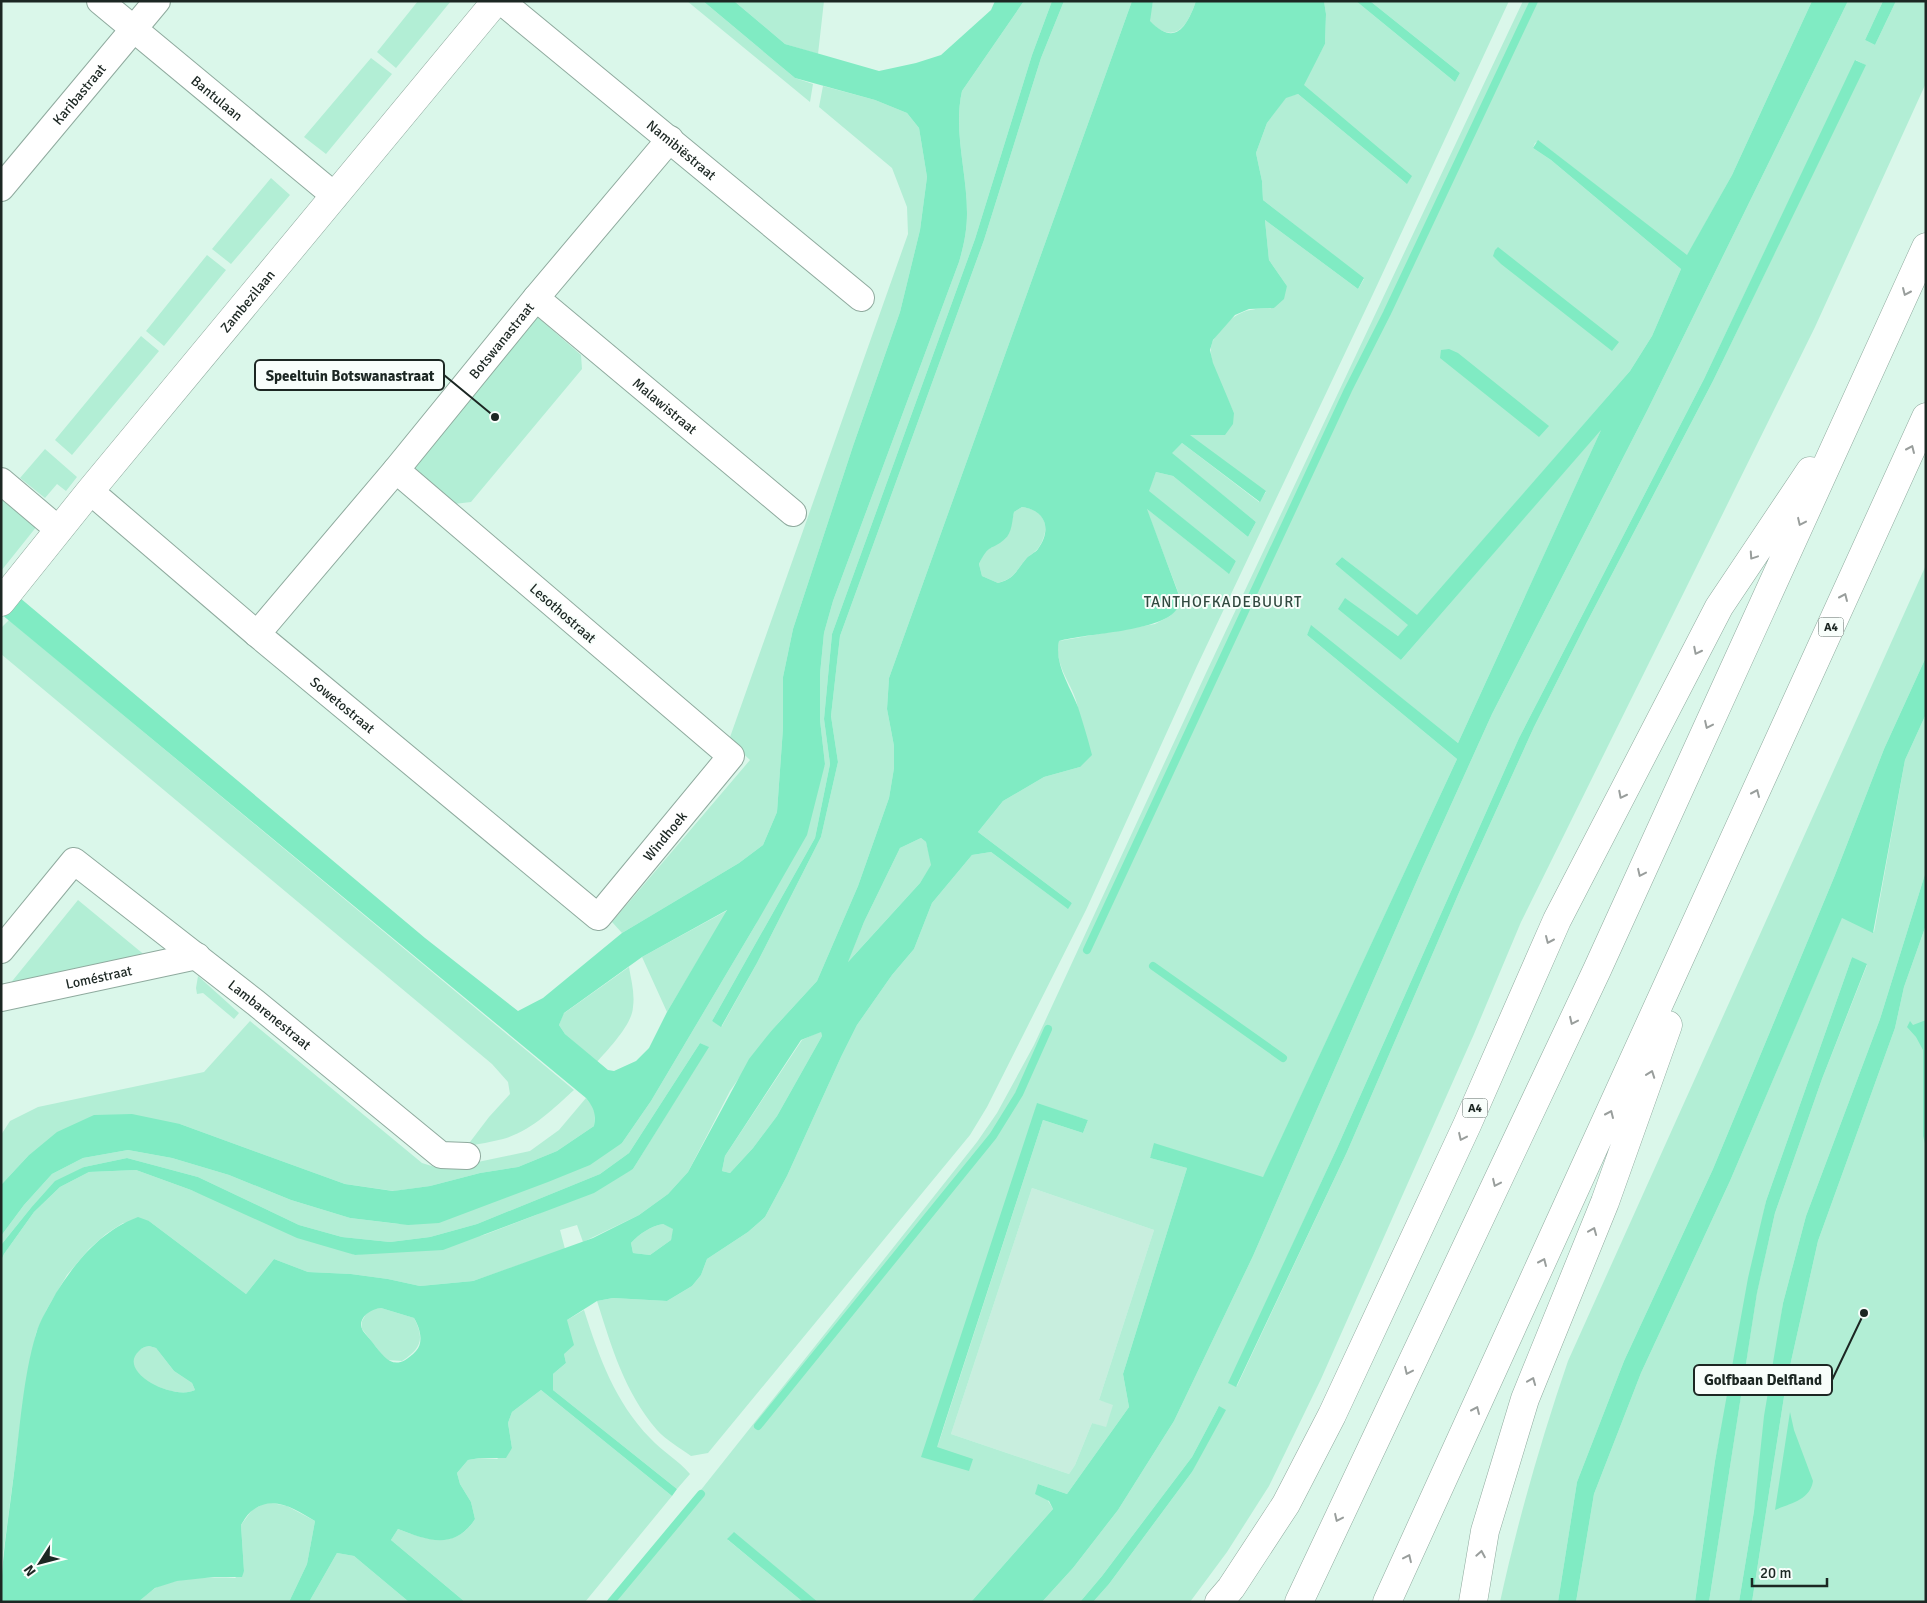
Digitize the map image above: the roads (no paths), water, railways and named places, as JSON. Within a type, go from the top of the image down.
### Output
[{"type":"main road","name":"Zambezilaan","points":[[9,592],[90,491],[496,1]]},
{"type":"main road","name":"A4","points":[[1298,1602],[1597,970],[1926,247]]},
{"type":"main road","name":"A4","points":[[1219,1602],[1231,1588],[1286,1504],[1332,1415],[1467,1125],[1557,920],[1719,607],[1858,398]]},
{"type":"main road","name":"A4","points":[[1388,1602],[1926,417]]},
{"type":"main road","name":"A4","points":[[1472,1602],[1485,1531],[1525,1399],[1604,1202],[1736,838]]},
{"type":"street","name":"Bantulaan","points":[[100,1],[335,196]]},
{"type":"street","name":"Karibastraat","points":[[1,188],[157,1]]},
{"type":"street","name":"Namibiëstraat","points":[[502,1],[861,298]]},
{"type":"street","name":"Botswanastraat","points":[[257,634],[396,470],[536,298],[670,139]]},
{"type":"street","name":"Malawistraat","points":[[536,298],[793,513]]},
{"type":"street","name":"Lesothostraat","points":[[396,470],[731,756]]},
{"type":"street","points":[[1,481],[59,530]]},
{"type":"street","name":"Sowetostraat","points":[[90,491],[257,634],[598,917]]},
{"type":"street","name":"Windhoek","points":[[598,917],[731,756]]},
{"type":"street","name":"Lambarenestraat","points":[[1,950],[74,861],[197,956],[441,1155],[467,1156]]},
{"type":"street","name":"Loméstraat","points":[[1,998],[197,956]]},
{"type":"waterway","points":[[1087,950],[1348,390],[1387,313],[1534,1]]},
{"type":"waterway","points":[[1153,966],[1283,1058]]},
{"type":"waterway","points":[[758,1426],[993,1136],[1019,1094],[1048,1029]]},
{"type":"waterway","points":[[611,1602],[701,1494]]},
{"type":"place","name":"Speeltuin Botswanastraat","points":[[495,417]]},
{"type":"place","name":"Golfbaan Delfland","points":[[1864,1313]]},
{"type":"district","name":"TANTHOFKADEBUURT","points":[[1223,602]]}]
